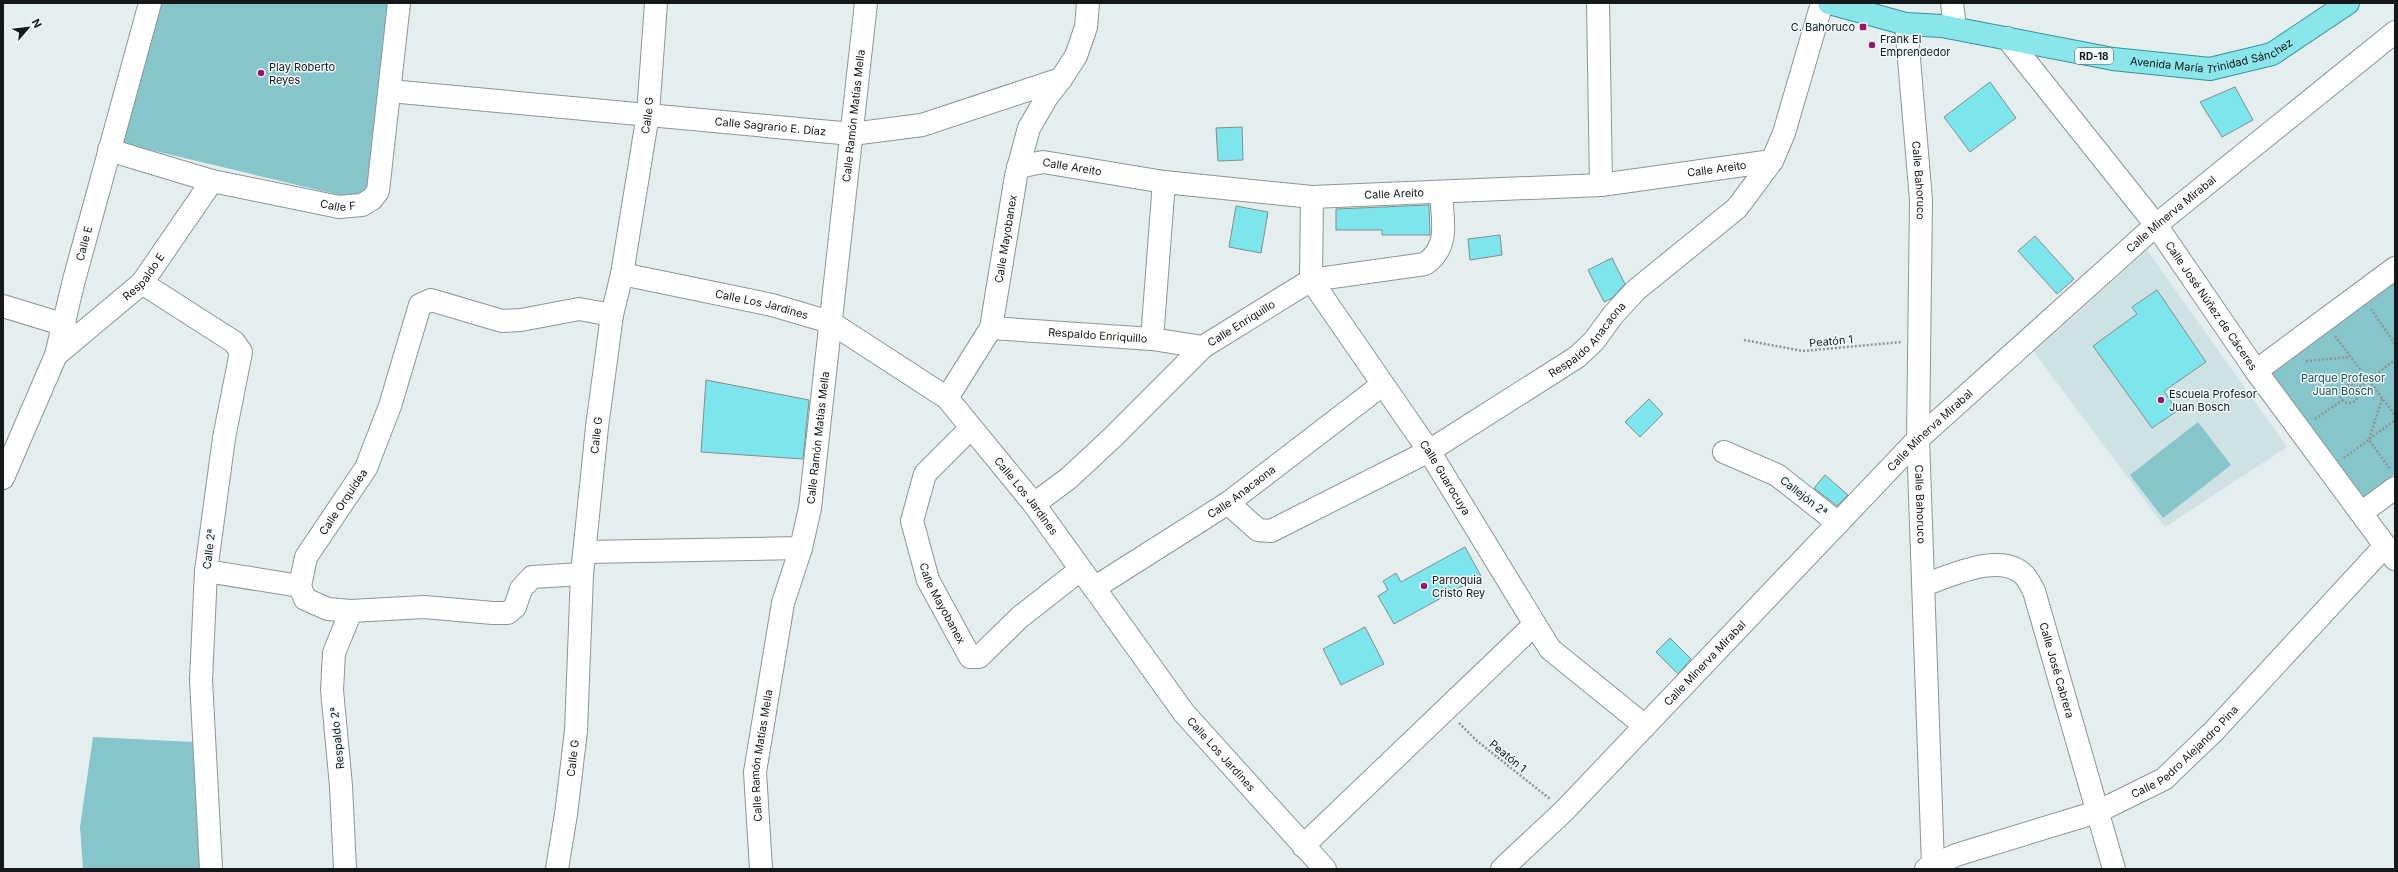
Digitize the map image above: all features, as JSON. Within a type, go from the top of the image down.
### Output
[{"type":"main road","name":"Avenida María Trinidad Sánchez","points":[[1829,3],[1906,24],[1955,28],[2113,59],[2210,69],[2272,54],[2348,3]]},
{"type":"street","name":"Calle E","points":[[3,478],[56,354],[65,325],[74,280],[150,3]]},
{"type":"street","name":"Calle F","points":[[109,150],[212,181],[339,207],[362,205],[372,199],[378,191],[399,3]]},
{"type":"street","name":"Calle G","points":[[557,869],[566,814],[576,731],[582,574],[597,427],[612,315],[622,274],[648,114],[656,3]]},
{"type":"street","name":"Calle Ramón Matías Mella","points":[[761,869],[755,772],[783,603],[801,548],[810,508],[866,3]]},
{"type":"street","points":[[1061,79],[1076,56],[1081,42],[1086,27],[1088,3]]},
{"type":"street","points":[[1598,3],[1601,185]]},
{"type":"street","name":"Respaldo Anacaona","points":[[1228,503],[1258,530],[1272,531],[1429,451],[1577,357],[1594,341],[1613,315],[1636,290],[1737,208],[1772,161],[1784,133],[1822,3]]},
{"type":"street","points":[[1952,3],[1955,28]]},
{"type":"street","name":"Calle Bahoruco","points":[[1906,24],[1921,200],[1918,438],[1924,585],[1929,867]]},
{"type":"street","name":"Calle Minerva Mirabal","points":[[1505,868],[1564,811],[1918,438],[2156,225],[2395,32]]},
{"type":"street","name":"Calle José Núñez de Cáceres","points":[[2007,38],[2156,225],[2256,371],[2390,553]]},
{"type":"street","name":"Calle Sagrario E. Díaz","points":[[390,92],[648,114],[852,134],[922,125],[1061,79]]},
{"type":"street","name":"Calle Mayobanex","points":[[947,398],[991,328],[1018,167],[1029,128],[1047,97],[1061,79]]},
{"type":"street","name":"Calle Areito","points":[[1018,167],[1043,162],[1164,182],[1312,197],[1601,185],[1772,161]]},
{"type":"street","name":"Respaldo E","points":[[56,354],[142,283],[212,181]]},
{"type":"street","points":[[1152,339],[1164,182]]},
{"type":"street","name":"Calle Enriquillo","points":[[1034,504],[1068,478],[1113,437],[1203,347],[1311,280],[1425,264],[1436,256],[1443,241],[1441,192]]},
{"type":"street","points":[[1311,280],[1312,197]]},
{"type":"street","points":[[2256,371],[2395,268]]},
{"type":"street","name":"Calle Los Jardines","points":[[622,274],[772,305],[830,322],[947,398],[1034,504],[1184,713],[1325,869]]},
{"type":"street","name":"Calle Guarocuya","points":[[1311,280],[1429,451],[1550,649],[1645,726]]},
{"type":"street","name":"Calle 2ª","points":[[142,283],[234,342],[241,352],[224,438],[206,571],[201,680],[211,869]]},
{"type":"street","name":"Calle Orquídea","points":[[300,586],[306,557],[366,468],[390,406],[420,305],[431,300],[502,320],[521,320],[579,309],[612,315]]},
{"type":"street","points":[[3,306],[65,325]]},
{"type":"street","name":"Respaldo Enriquillo","points":[[991,328],[1152,339],[1203,347]]},
{"type":"street","name":"Calle Anacaona","points":[[1094,588],[1228,503],[1382,385]]},
{"type":"street","name":"Calle Mayobanex","points":[[971,428],[925,474],[912,521],[928,580],[970,656],[979,657],[1020,617],[1080,570]]},
{"type":"street","name":"Callejón 2ª","points":[[1724,452],[1777,475],[1838,523]]},
{"type":"street","points":[[2361,513],[2395,488]]},
{"type":"street","points":[[585,552],[801,548]]},
{"type":"street","name":"Calle Pedro Alejandro Pina","points":[[1929,867],[1956,855],[2097,812],[2164,779],[2214,731],[2390,553]]},
{"type":"street","name":"Calle José Cabrera","points":[[1924,585],[1990,564],[2009,567],[2024,575],[2034,591],[2114,869]]},
{"type":"street","points":[[206,571],[300,586],[305,598],[328,609],[351,611],[424,607],[493,613],[508,612],[515,607],[521,589],[532,577],[582,574]]},
{"type":"street","name":"Respaldo 2ª","points":[[346,869],[341,786],[332,690],[334,653],[351,611]]},
{"type":"street","points":[[1304,846],[1534,625]]},
{"type":"path","points":[[2361,294],[2395,344]]},
{"type":"path","points":[[2324,321],[2395,415]]},
{"type":"path","name":"Peatón 1","points":[[1744,340],[1803,351],[1919,341]]},
{"type":"path","points":[[2302,364],[2308,359],[2351,356]]},
{"type":"path","points":[[2356,389],[2395,360]]},
{"type":"path","points":[[2353,386],[2358,393],[2355,401],[2346,403],[2342,400],[2341,396],[2344,388],[2353,386]]},
{"type":"path","points":[[2369,440],[2382,398]]},
{"type":"path","points":[[2300,430],[2342,400]]},
{"type":"path","points":[[2329,470],[2395,420]]},
{"type":"path","points":[[2369,440],[2395,475]]},
{"type":"path","name":"Peatón 1","points":[[1446,709],[1477,741],[1564,811]]},
{"type":"shaded area","name":"Escuela Profesor Juan Bosch","points":[[2147,250],[2287,447],[2165,527],[2034,352]]},
{"type":"green space","name":"Play Roberto Reyes","points":[[157,3],[390,3],[369,186],[360,194],[348,197],[121,143]]},
{"type":"green space","name":"Parque Profesor Juan Bosch","points":[[2395,280],[2395,474],[2362,498],[2269,373]]},
{"type":"green space","points":[[2198,422],[2231,465],[2163,518],[2130,475]]},
{"type":"green space","points":[[93,737],[194,742],[203,869],[83,869],[80,827]]},
{"type":"building","points":[[1990,82],[2016,118],[1970,152],[1944,117]]},
{"type":"building","points":[[2235,87],[2253,120],[2222,137],[2200,102]]},
{"type":"building","points":[[1242,127],[1243,160],[1218,161],[1216,128]]},
{"type":"building","points":[[1429,205],[1430,235],[1382,235],[1382,230],[1336,230],[1336,209]]},
{"type":"building","points":[[1236,206],[1268,212],[1261,253],[1229,247]]},
{"type":"building","points":[[1500,235],[1502,255],[1470,260],[1468,239]]},
{"type":"building","points":[[2035,236],[2074,279],[2057,294],[2018,251]]},
{"type":"building","points":[[1612,258],[1625,284],[1611,299],[1604,302],[1588,270]]},
{"type":"building","points":[[2157,290],[2206,362],[2164,391],[2177,411],[2152,428],[2093,346],[2137,314],[2132,307]]},
{"type":"building","points":[[706,380],[809,400],[803,459],[701,452]]},
{"type":"building","points":[[1649,399],[1663,414],[1640,437],[1625,422]]},
{"type":"building","points":[[1825,475],[1848,495],[1837,506],[1814,488]]},
{"type":"building","name":"Parroquia Cristo Rey","points":[[1465,547],[1481,576],[1394,624],[1378,596],[1388,590],[1383,581],[1396,573],[1401,582]]},
{"type":"building","points":[[1365,627],[1384,664],[1341,685],[1323,649]]},
{"type":"building","points":[[1670,638],[1691,659],[1678,674],[1656,652]]},
{"type":"place","name":"C. Bahoruco","points":[[1863,27]]},
{"type":"place","name":"Frank El Emprendedor","points":[[1872,45]]},
{"type":"place","name":"Play Roberto Reyes","points":[[261,73]]},
{"type":"place","name":"Escuela Profesor Juan Bosch","points":[[2161,400]]},
{"type":"place","name":"Parroquia Cristo Rey","points":[[1424,586]]}]
